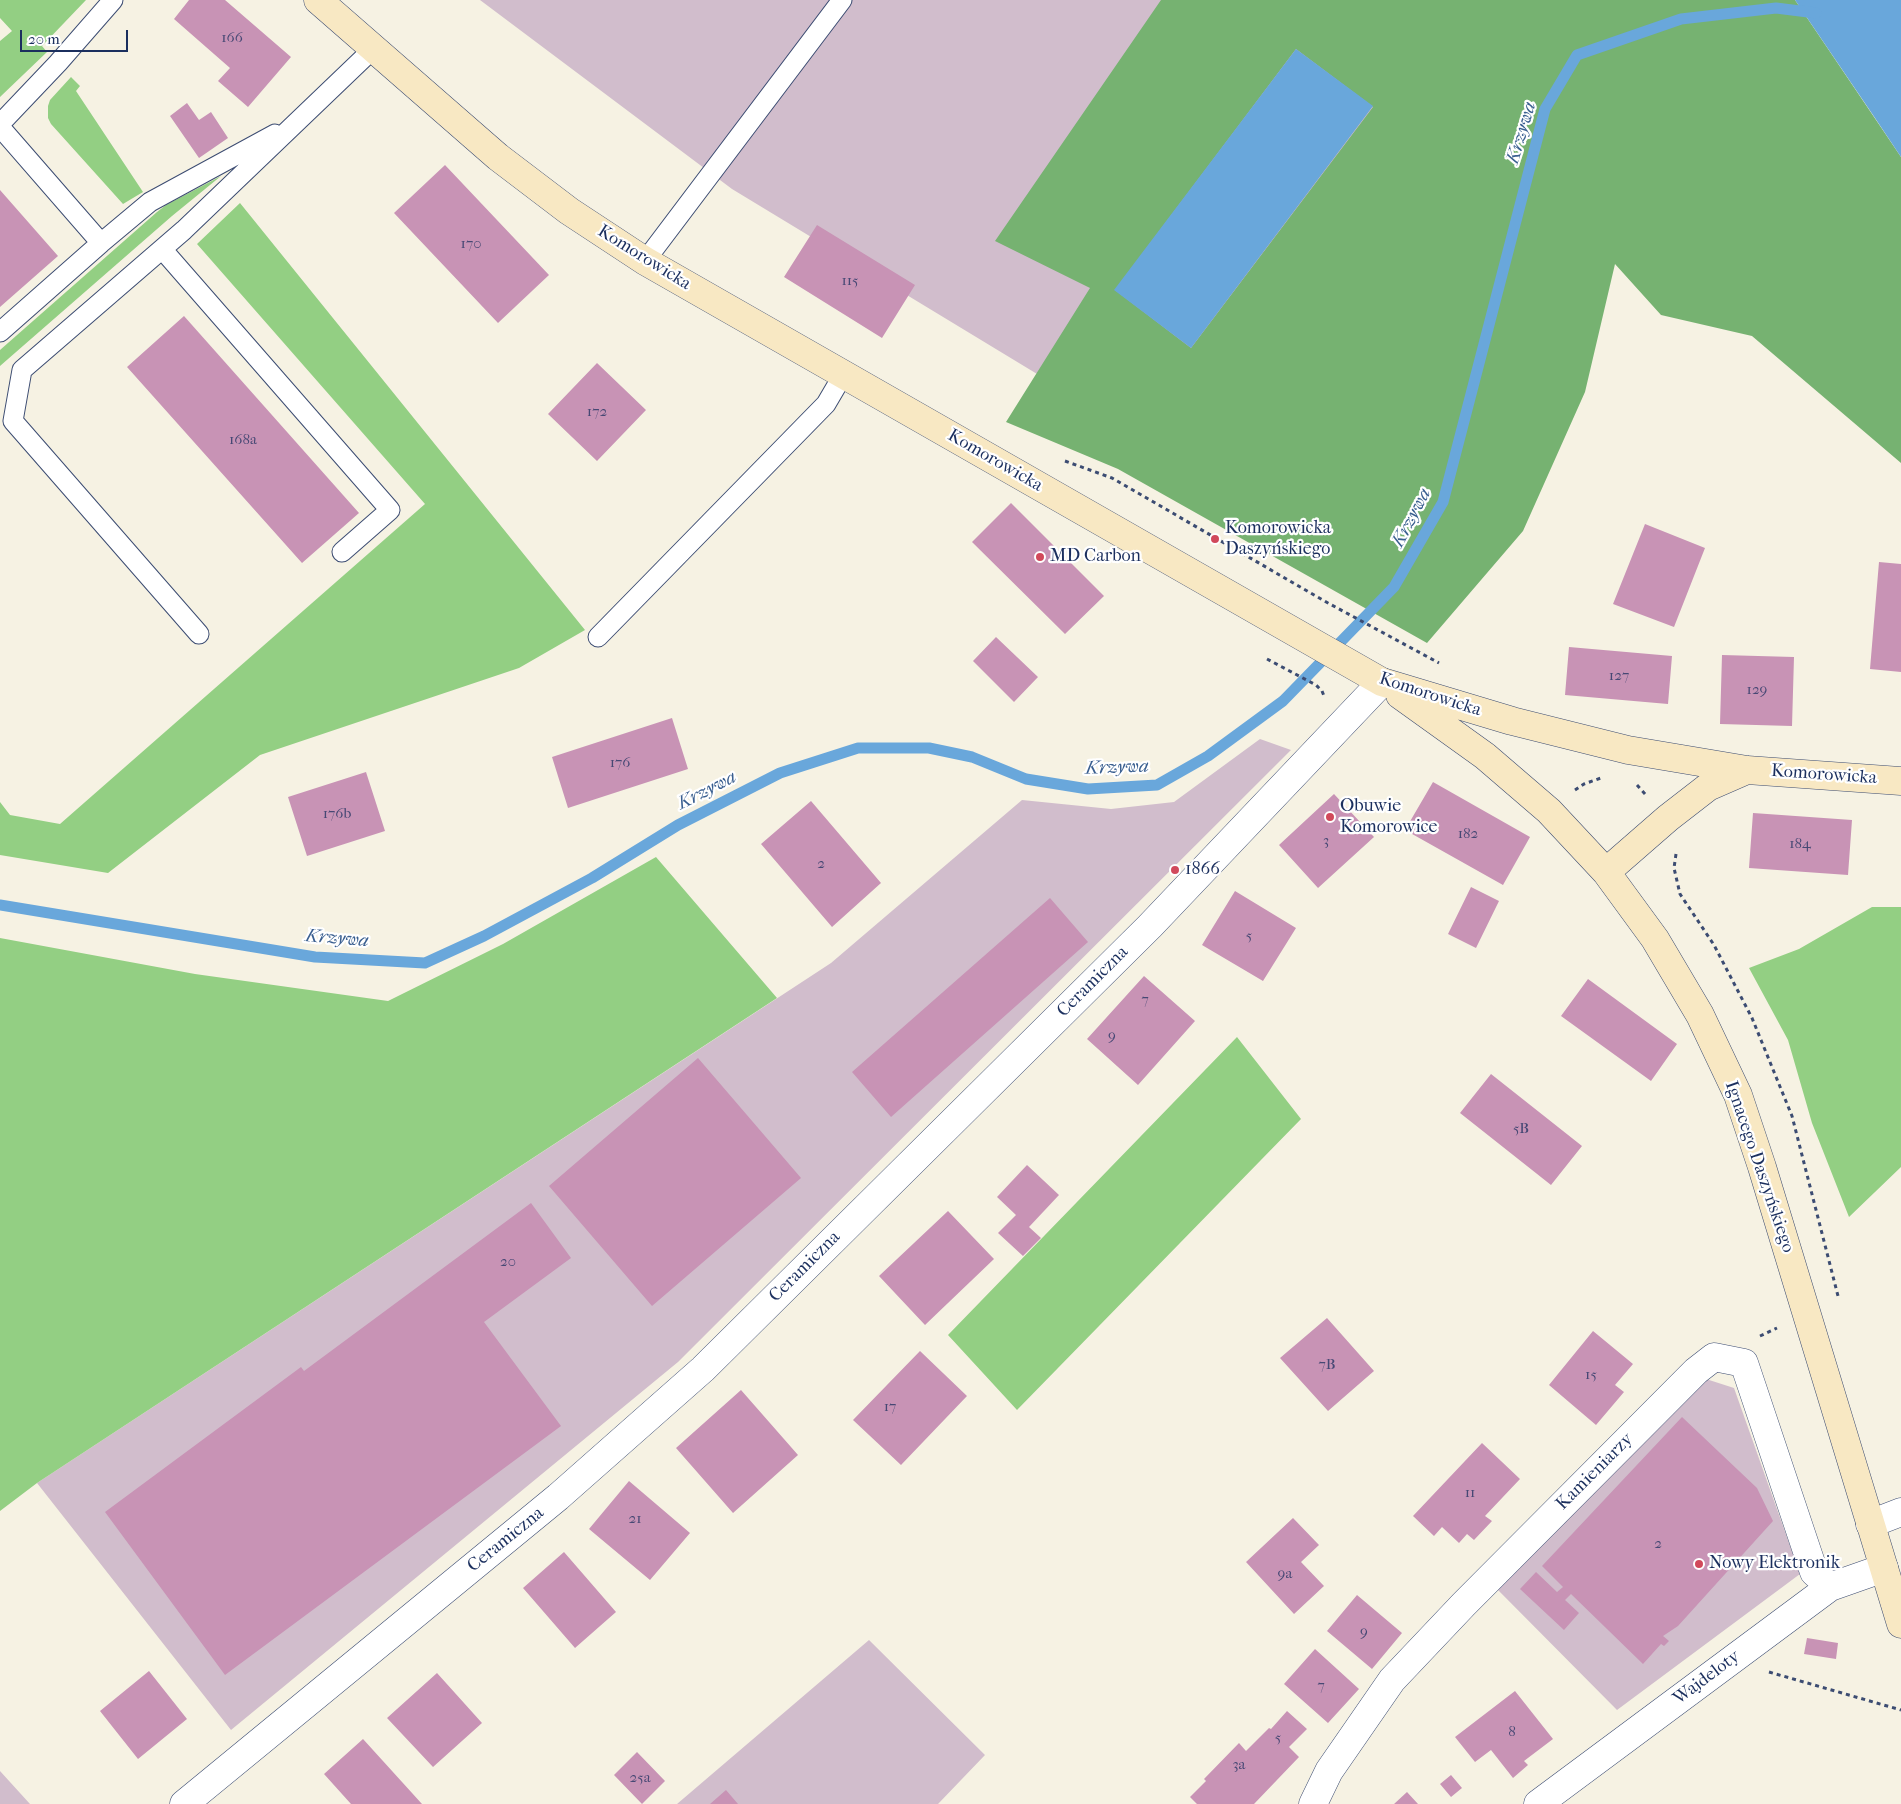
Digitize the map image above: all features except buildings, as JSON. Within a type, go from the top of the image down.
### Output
[{"type":"street","name":"Komorowicka","points":[[318,0],[498,157],[569,211],[645,261],[1373,677],[1512,721],[1628,750],[1747,770],[1901,781]]},
{"type":"street","name":"Ceramiczna","points":[[184,1804],[558,1497],[703,1369],[1150,926],[1329,737],[1373,677]]},
{"type":"street","name":"Ignacego Daszyńskiego","points":[[1373,677],[1485,756],[1549,811],[1606,872],[1660,947],[1700,1015],[1738,1095],[1768,1186],[1901,1624]]},
{"type":"street","name":"Komorowicka","points":[[1606,872],[1668,818],[1708,787],[1747,770]]},
{"type":"street","name":"Kamieniarzy","points":[[1313,1804],[1329,1771],[1392,1680],[1464,1604],[1647,1420],[1696,1371],[1714,1357],[1744,1363],[1814,1572],[1830,1587]]},
{"type":"street","points":[[1870,1524],[1901,1512]]},
{"type":"street","name":"Wajdeloty","points":[[1538,1804],[1830,1587],[1884,1568]]},
{"type":"lane","points":[[101,243],[0,126],[113,0]]},
{"type":"lane","points":[[645,261],[842,0]]},
{"type":"lane","points":[[199,634],[13,421],[22,370],[162,249],[374,49]]},
{"type":"lane","points":[[0,332],[150,202],[297,122]]},
{"type":"lane","points":[[162,249],[390,510],[342,552]]},
{"type":"lane","points":[[598,637],[826,404],[843,375]]},
{"type":"path","points":[[1057,458],[1112,478],[1395,640]]},
{"type":"path","points":[[1267,659],[1316,685],[1322,691],[1325,704],[1315,728],[1329,737]]},
{"type":"path","points":[[1549,811],[1565,796],[1584,784],[1624,772],[1628,750]]},
{"type":"path","points":[[1740,1654],[1754,1668],[1901,1710]]},
{"type":"shaded area","points":[[480,0],[1556,0],[1329,551],[732,189]]},
{"type":"shaded area","points":[[1260,739],[1291,750],[678,1362],[231,1730],[37,1483],[831,963],[1022,800],[1111,809],[1174,802]]},
{"type":"shaded area","points":[[1706,1379],[1734,1388],[1800,1574],[1617,1710],[1497,1589]]},
{"type":"shaded area","points":[[869,1640],[985,1755],[938,1804],[677,1804]]},
{"type":"shaded area","points":[[0,1771],[30,1804],[0,1804]]},
{"type":"green space","points":[[0,0],[86,0],[42,46],[47,52],[0,97],[0,41],[12,31],[0,18]]},
{"type":"green space","points":[[1161,0],[1795,0],[1901,157],[1901,463],[1752,336],[1661,315],[1615,264],[1585,392],[1523,531],[1427,643],[1118,469],[1006,422],[1090,288],[995,241]],"holes":[[[1296,49],[1373,107],[1191,348],[1115,290]]]},
{"type":"green space","points":[[71,77],[80,86],[76,91],[143,192],[123,204],[51,124],[48,118],[50,100]]},
{"type":"green space","points":[[221,176],[172,216],[0,366],[0,350],[157,212],[166,205]]},
{"type":"green space","points":[[240,203],[585,630],[519,668],[260,755],[108,873],[0,855],[0,802],[10,815],[60,824],[425,504],[197,244]]},
{"type":"green space","points":[[656,857],[777,998],[37,1483],[0,1511],[0,938],[195,974],[388,1001],[503,944]]},
{"type":"green space","points":[[1872,907],[1901,907],[1901,1167],[1849,1217],[1812,1123],[1788,1040],[1749,968],[1799,949]]},
{"type":"green space","points":[[1237,1037],[1301,1119],[1017,1410],[948,1335]]},
{"type":"water","points":[[1795,0],[1901,0],[1901,157],[1875,118]]},
{"type":"water","points":[[1296,49],[1373,106],[1191,348],[1114,290]]},
{"type":"waterway","name":"Krzywa","points":[[0,905],[315,957],[425,963],[484,936],[592,878],[678,825],[780,773],[858,748],[929,748],[972,757],[1026,779],[1088,789],[1157,785],[1208,756],[1283,701],[1394,587],[1443,502],[1545,109],[1577,55],[1681,19],[1776,8],[1816,13]]},
{"type":"place","name":"Komorowicka Daszyńskiego","points":[[1215,539]]},
{"type":"place","name":"MD Carbon","points":[[1040,557]]},
{"type":"place","name":"Obuwie Komorowice","points":[[1330,817]]},
{"type":"place","name":"1866","points":[[1175,870]]},
{"type":"place","name":"Nowy Elektronik","points":[[1699,1564]]}]
